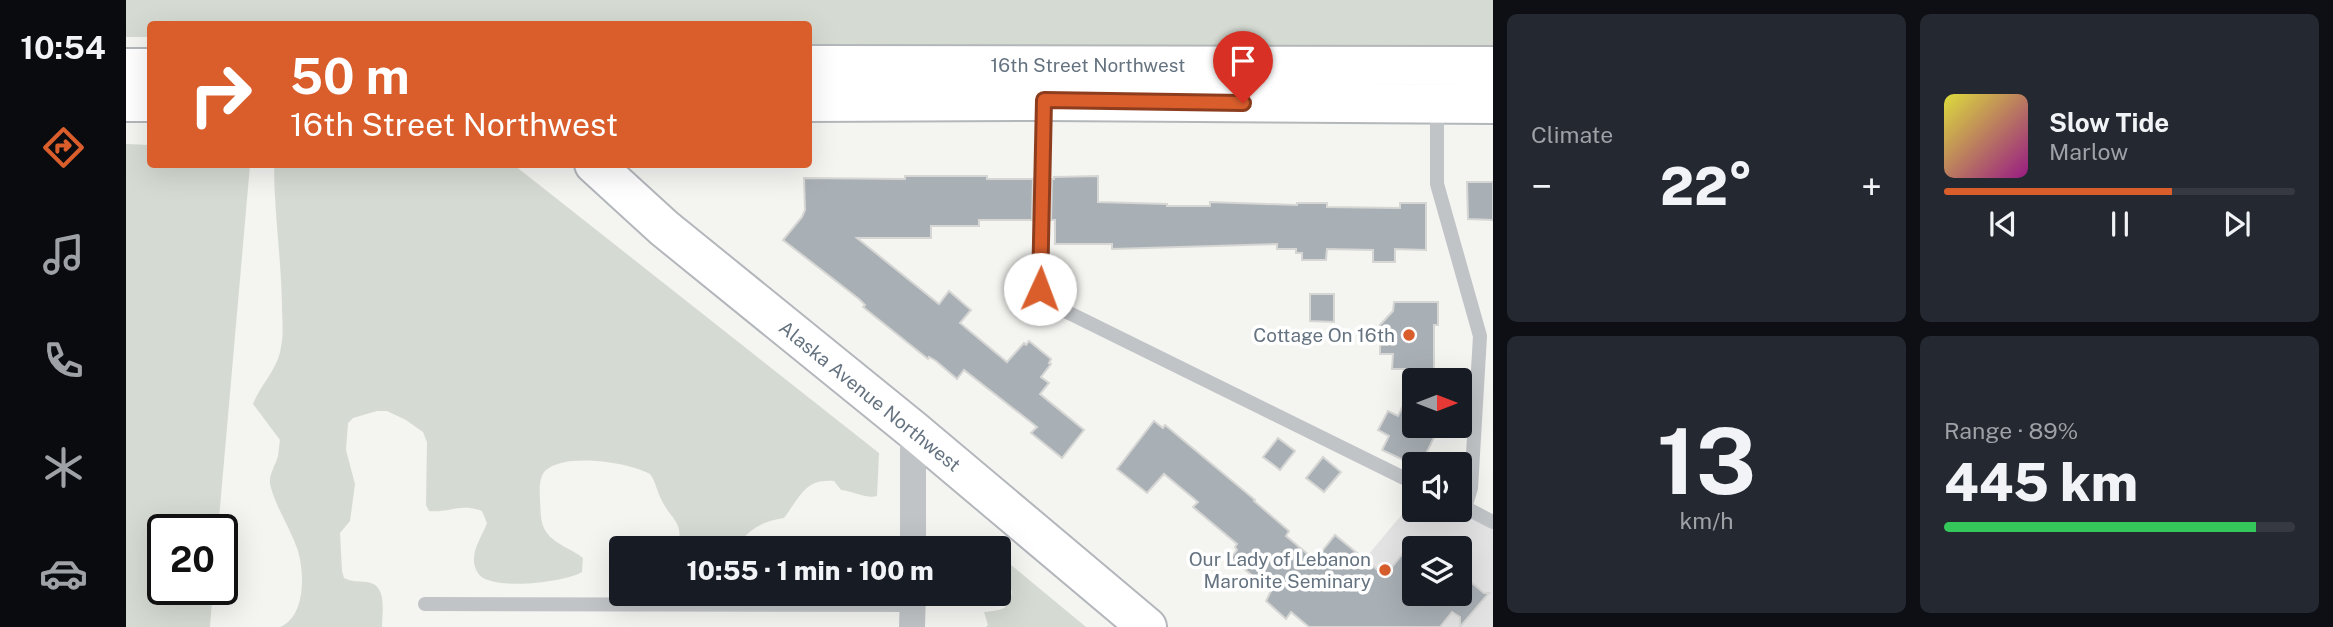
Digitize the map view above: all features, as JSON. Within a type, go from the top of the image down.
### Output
[{"type":"main road","name":"16th Street Northwest","points":[[812,65],[1044,83],[1437,104],[1493,104]]},
{"type":"main road","name":"16th Street Northwest","points":[[812,102],[1044,83],[1493,66]]},
{"type":"main road","points":[[126,68],[147,68]]},
{"type":"main road","points":[[126,102],[147,102]]},
{"type":"main road","name":"Alaska Avenue Northwest","points":[[598,168],[664,228],[913,430],[1147,627]]},
{"type":"street","points":[[913,430],[913,536]]},
{"type":"lane","points":[[1044,83],[1040,289],[1055,306],[1402,477]]},
{"type":"lane","points":[[1437,104],[1437,184],[1480,336],[1472,471]]},
{"type":"lane","points":[[1472,512],[1493,522]]},
{"type":"lane","points":[[425,604],[913,608]]},
{"type":"shaded area","points":[[126,0],[1493,0],[1493,49],[812,47],[812,21],[147,21],[147,37],[126,37]]},
{"type":"shaded area","points":[[126,144],[147,145],[147,168],[250,168],[219,514],[147,514],[147,605],[212,605],[210,627],[126,627]]},
{"type":"shaded area","points":[[274,168],[518,168],[879,453],[877,496],[841,490],[834,481],[824,481],[804,491],[784,518],[756,527],[745,536],[679,536],[676,522],[662,501],[650,474],[612,463],[581,460],[566,462],[554,465],[545,471],[541,478],[541,518],[551,537],[583,558],[582,572],[545,582],[497,582],[485,579],[475,567],[474,554],[487,523],[482,511],[461,508],[429,511],[426,505],[427,442],[423,432],[387,411],[377,411],[353,418],[348,423],[346,450],[355,484],[350,521],[340,533],[344,578],[374,584],[378,588],[382,600],[382,627],[280,627],[289,622],[299,604],[302,580],[300,558],[270,484],[280,440],[253,404],[279,355],[282,336]]},
{"type":"shaded area","name":"Our Lady of Lebanon Maronite Seminary","points":[[1472,513],[1493,519],[1493,627],[1308,627],[1402,514],[1402,522],[1472,522]]},
{"type":"shaded area","points":[[1011,565],[1086,627],[986,627],[988,625],[984,612],[1011,606]]},
{"type":"building","points":[[905,176],[1033,179],[1032,220],[979,220],[979,226],[931,226],[931,238],[857,238],[939,304],[949,291],[971,310],[960,323],[1007,362],[1029,341],[1051,359],[1051,364],[1041,377],[1049,383],[1040,394],[1084,430],[1062,458],[1031,433],[1037,427],[964,370],[957,379],[936,361],[929,357],[928,359],[863,307],[865,305],[859,299],[783,240],[805,210],[804,178],[905,179]]},
{"type":"building","points":[[1098,176],[1098,202],[1167,206],[1210,206],[1210,202],[1297,205],[1327,203],[1327,207],[1400,208],[1400,203],[1426,203],[1426,250],[1395,249],[1395,262],[1373,262],[1373,250],[1327,249],[1326,260],[1302,260],[1302,253],[1296,253],[1296,249],[1277,249],[1277,244],[1112,249],[1112,244],[1055,244],[1055,220],[1051,220],[1052,179]]},
{"type":"building","points":[[1467,182],[1493,182],[1493,220],[1468,219]]},
{"type":"building","points":[[1310,294],[1334,294],[1334,322],[1310,321]]},
{"type":"building","points":[[1394,302],[1438,302],[1438,325],[1434,325],[1434,368],[1392,369],[1393,354],[1380,354],[1380,325],[1393,311]]},
{"type":"building","points":[[1402,408],[1402,438],[1434,438],[1427,452],[1402,452],[1402,459],[1382,450],[1389,436],[1378,430],[1388,411],[1398,416]]},
{"type":"building","points":[[1154,421],[1163,428],[1165,425],[1255,500],[1289,531],[1286,536],[1315,560],[1335,535],[1385,576],[1402,554],[1402,606],[1472,606],[1472,583],[1484,593],[1489,593],[1460,627],[1460,617],[1452,612],[1440,627],[1309,627],[1291,612],[1286,619],[1266,601],[1271,591],[1231,558],[1237,550],[1237,544],[1193,507],[1198,502],[1164,474],[1147,493],[1117,469]]},
{"type":"building","points":[[1278,438],[1295,451],[1280,470],[1263,457]]},
{"type":"building","points":[[1323,457],[1341,472],[1324,492],[1306,478]]},
{"type":"place","name":"Cottage On 16th","points":[[1409,335]]},
{"type":"place","name":"Our Lady of Lebanon Maronite Seminary","points":[[1385,570]]},
{"type":"route","points":[[1040,289],[1044,100],[1243,103]]}]
